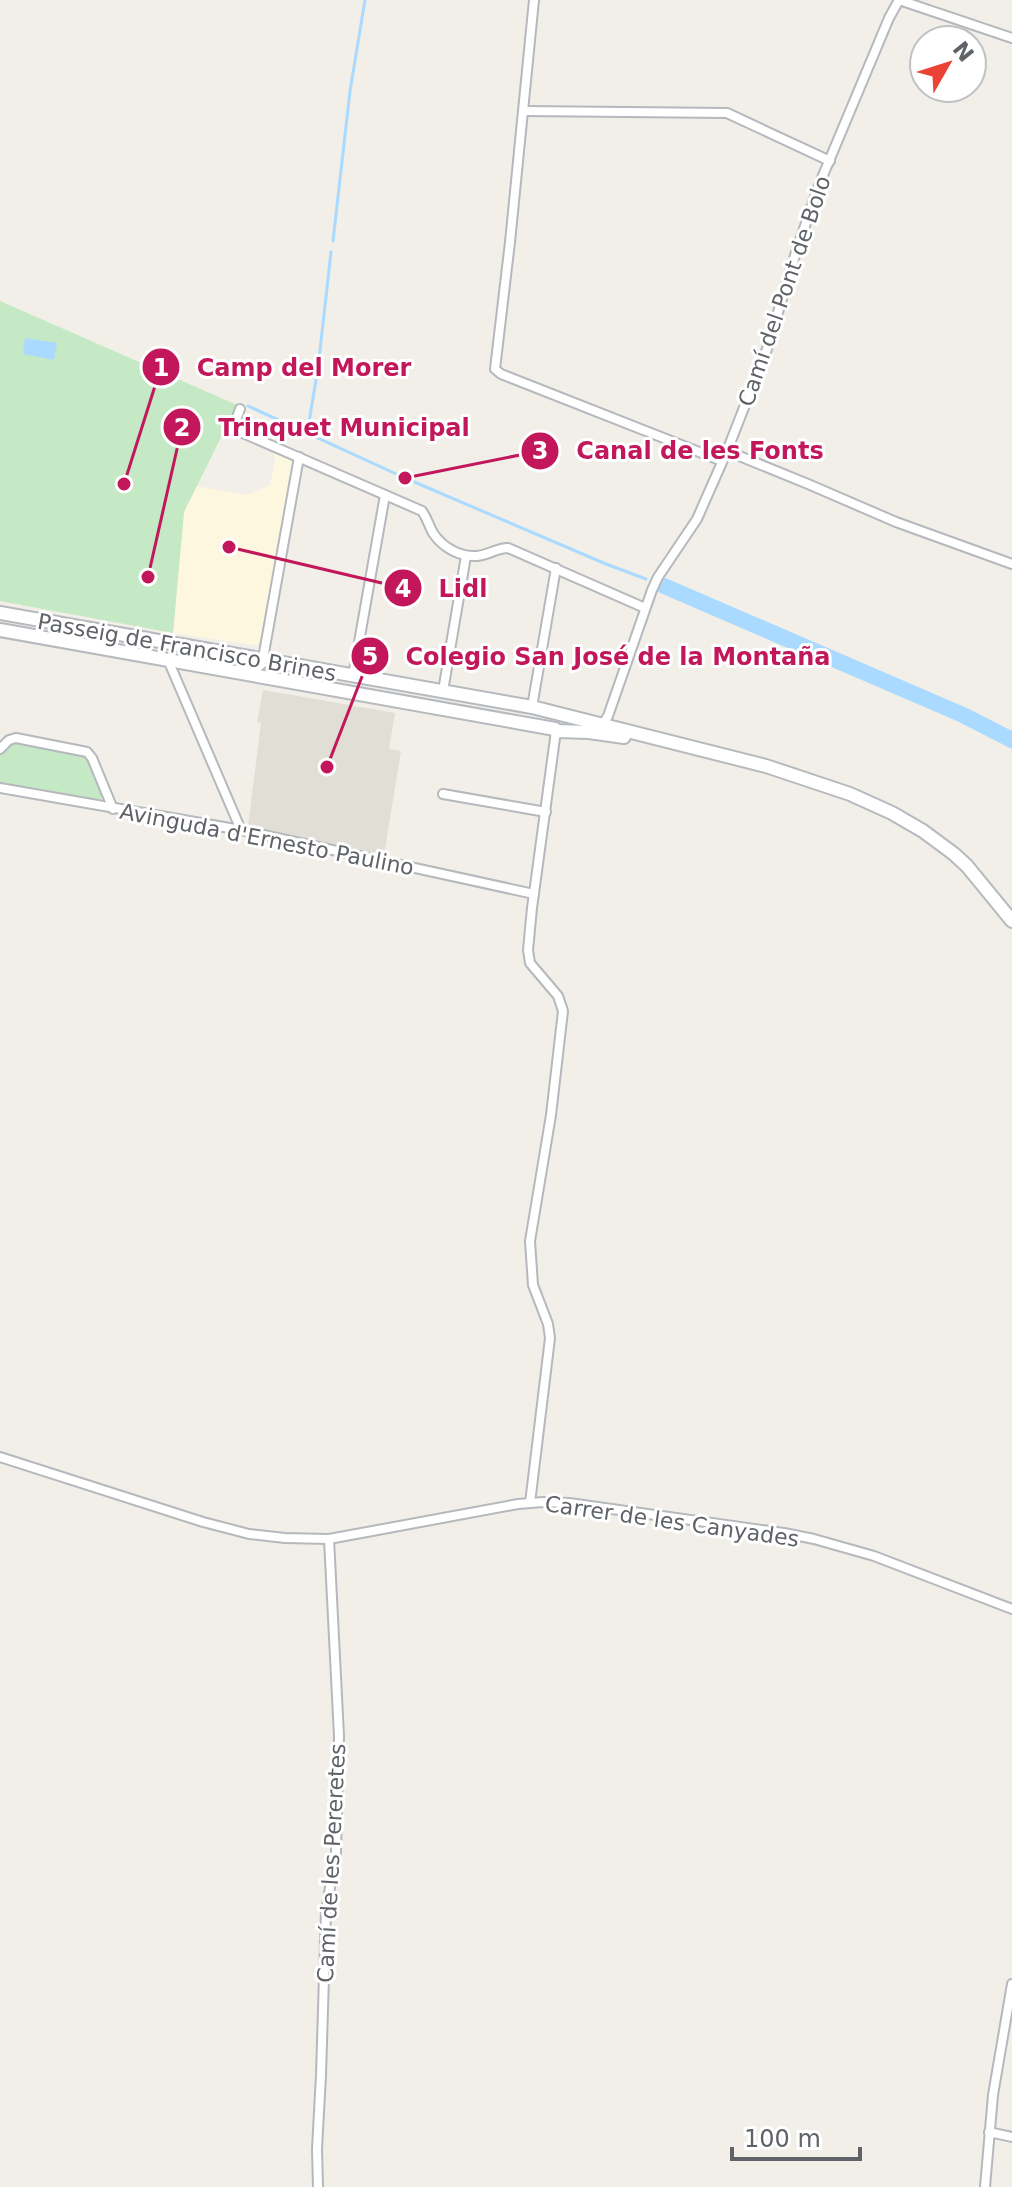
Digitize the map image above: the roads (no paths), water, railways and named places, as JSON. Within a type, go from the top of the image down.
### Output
[{"type":"street","points":[[534,0],[494,365],[496,372],[722,461]]},
{"type":"street","points":[[899,0],[1012,38]]},
{"type":"street","name":"Camí del Pont de Bolo","points":[[603,724],[652,590],[697,519],[727,451],[767,349],[796,252],[830,161],[899,0]]},
{"type":"street","points":[[524,111],[727,113],[830,161]]},
{"type":"street","points":[[240,409],[234,425],[238,431],[422,511],[433,533],[452,551],[466,556],[488,554],[504,547],[645,608]]},
{"type":"street","points":[[727,451],[896,522],[1012,564]]},
{"type":"street","points":[[207,666],[213,663],[255,670],[262,664],[299,457]]},
{"type":"street","points":[[353,676],[385,495]]},
{"type":"street","points":[[443,691],[466,556]]},
{"type":"street","points":[[532,707],[556,568]]},
{"type":"street","name":"Passeig de Francisco Brines","points":[[0,613],[532,707],[682,745]]},
{"type":"street","name":"Passeig de Francisco Brines","points":[[0,630],[562,731],[682,745]]},
{"type":"street","points":[[168,660],[241,830]]},
{"type":"street","points":[[530,1503],[550,1338],[533,1285],[530,1241],[551,1115],[563,1011],[558,996],[528,959],[534,894],[562,731],[562,714]]},
{"type":"street","points":[[562,731],[579,726],[597,730],[603,724]]},
{"type":"street","points":[[0,749],[16,738],[87,752],[113,809]]},
{"type":"street","points":[[682,745],[821,782],[892,813],[954,854],[1012,921]]},
{"type":"street","name":"Avinguda d'Ernesto Paulino","points":[[0,788],[241,830],[534,894]]},
{"type":"street","points":[[443,794],[546,812]]},
{"type":"street","name":"Carrer de les Canyades","points":[[0,1457],[203,1522],[249,1534],[294,1539],[329,1539],[530,1503],[583,1504],[784,1533],[874,1556],[1012,1609]]},
{"type":"street","name":"Camí de les Pereretes","points":[[318,2187],[326,1911],[335,1860],[339,1736],[329,1539]]},
{"type":"street","points":[[985,2187],[993,2095],[1012,1984]]},
{"type":"street","points":[[1001,2053],[1012,2056]]},
{"type":"street","points":[[989,2132],[1012,2137]]},
{"type":"water","points":[[25,338],[57,343],[54,360],[23,354]]},
{"type":"waterway","points":[[333,241],[350,91],[365,0]]},
{"type":"waterway","points":[[307,434],[331,252]]},
{"type":"waterway","points":[[248,406],[405,478],[646,579]]},
{"type":"waterway","points":[[664,586],[963,715],[1012,740]]},
{"type":"place","name":"Canal de les Fonts","points":[[405,478]]},
{"type":"place","name":"Camp del Morer","points":[[124,484]]},
{"type":"place","name":"Lidl","points":[[229,547]]},
{"type":"place","name":"Trinquet Municipal","points":[[148,577]]},
{"type":"place","name":"Colegio San José de la Montaña","points":[[327,767]]}]
